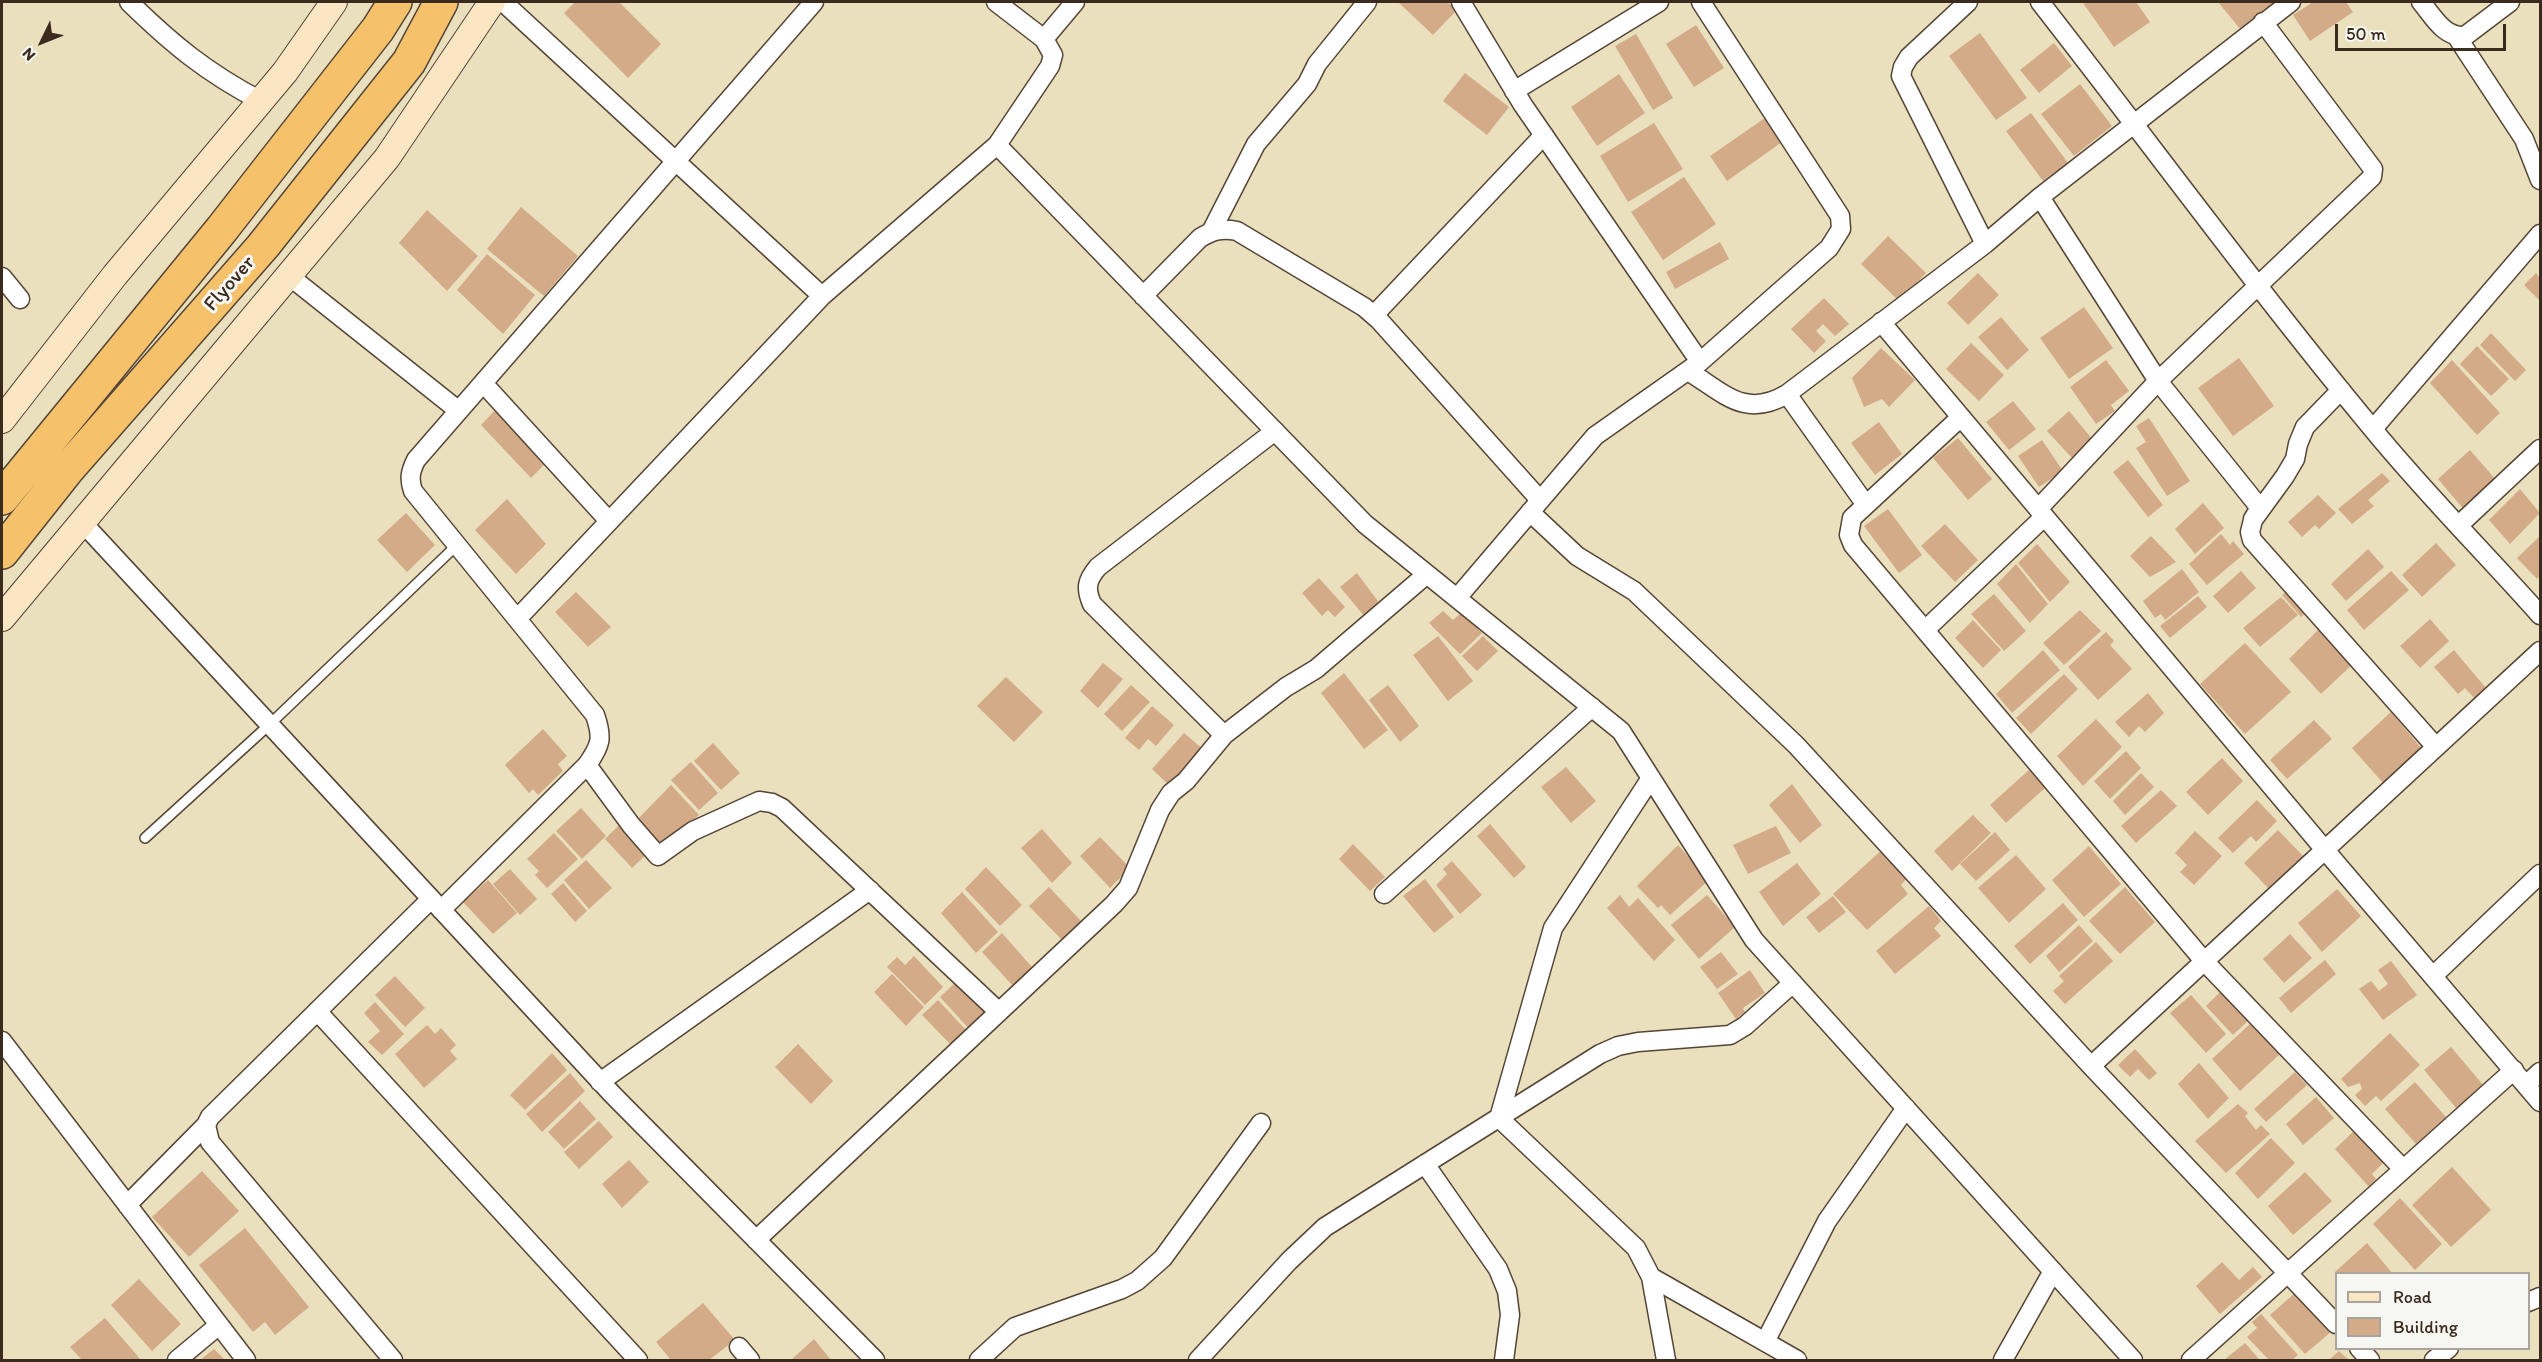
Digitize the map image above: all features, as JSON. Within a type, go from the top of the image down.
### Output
[{"type":"highway","name":"Flyover","points":[[2,498],[222,229],[378,29],[395,2]]},
{"type":"highway","name":"Flyover","points":[[2,552],[67,470],[263,246],[408,62],[441,2]]},
{"type":"main road","points":[[2,420],[116,275],[285,72],[334,2]]},
{"type":"main road","points":[[2,618],[387,158],[492,2]]},
{"type":"street","points":[[129,2],[168,41],[225,82],[261,100]]},
{"type":"street","points":[[503,2],[822,296]]},
{"type":"street","points":[[127,1205],[206,1125],[210,1117],[317,1011],[587,765],[598,749],[601,732],[595,715],[413,491],[410,481],[411,470],[416,460],[813,2]]},
{"type":"street","points":[[517,619],[822,296],[997,145],[1050,66],[1053,55],[1044,39],[996,2]]},
{"type":"street","points":[[1044,39],[1075,2]]},
{"type":"street","points":[[1210,232],[1256,144],[1307,84],[1317,64],[1367,2]]},
{"type":"street","points":[[1461,2],[1514,91],[1694,367],[1742,404],[1754,405],[1767,404],[1787,394],[1985,244],[2040,197],[2290,2]]},
{"type":"street","points":[[1514,91],[1659,2]]},
{"type":"street","points":[[1457,598],[1595,436],[1694,367],[1829,248],[1840,229],[1840,216],[1701,2]]},
{"type":"street","points":[[1968,2],[1909,57],[1901,76],[1985,244]]},
{"type":"street","points":[[2040,2],[2135,123],[2257,286],[2341,390],[2373,429],[2541,615]]},
{"type":"street","points":[[2421,2],[2448,33],[2457,37],[2465,36],[2510,2]]},
{"type":"street","points":[[1925,630],[2042,513],[2158,381],[2369,182],[2373,170],[2263,22]]},
{"type":"street","points":[[2457,37],[2524,139],[2541,180]]},
{"type":"street","points":[[1374,315],[1544,135]]},
{"type":"street","points":[[997,145],[1365,524],[1621,731],[1754,940],[2133,1360]]},
{"type":"street","points":[[2040,197],[2158,381],[2260,508],[2253,520],[2250,532],[2252,540],[2436,747]]},
{"type":"street","points":[[1143,296],[1200,238],[1224,228],[1237,231],[1374,315],[1577,556],[1634,591],[1796,745],[2091,1066],[2335,1322]]},
{"type":"street","points":[[2373,429],[2541,234]]},
{"type":"street","points":[[288,275],[459,411]]},
{"type":"street","points":[[2,277],[20,299]]},
{"type":"street","points":[[1881,322],[2325,850],[2541,1102]]},
{"type":"street","points":[[483,383],[609,521]]},
{"type":"street","points":[[2253,520],[2295,459],[2305,427],[2341,390]]},
{"type":"street","points":[[1787,394],[1866,505]]},
{"type":"street","points":[[1961,417],[1852,518],[1849,535],[1853,545],[2204,961],[2403,1169]]},
{"type":"street","points":[[1224,735],[1092,604],[1086,591],[1089,578],[1098,567],[1275,431]]},
{"type":"street","points":[[2459,525],[2541,449]]},
{"type":"street","points":[[81,521],[600,1082],[875,1360]]},
{"type":"street","points":[[756,1240],[1114,904],[1128,888],[1160,810],[1171,794],[1186,780],[1224,735],[1286,687],[1316,669],[1427,574]]},
{"type":"street","points":[[2091,1066],[2541,651]]},
{"type":"street","points":[[1384,894],[1592,707]]},
{"type":"street","points":[[587,765],[631,825],[658,856],[693,831],[759,801],[772,803],[782,808],[999,1012]]},
{"type":"street","points":[[1499,1118],[1553,928],[1651,778]]},
{"type":"street","points":[[2433,976],[2541,874]]},
{"type":"street","points":[[600,1082],[870,890]]},
{"type":"street","points":[[1198,1360],[1308,1242],[1325,1227],[1600,1054],[1618,1046],[1638,1042],[1730,1035],[1744,1026],[1793,983]]},
{"type":"street","points":[[317,1011],[638,1360]]},
{"type":"street","points":[[2,1041],[246,1360]]},
{"type":"street","points":[[2190,1360],[2514,1070]]},
{"type":"street","points":[[2526,1085],[2541,1072]]},
{"type":"street","points":[[1765,1342],[1836,1206],[1906,1108]]},
{"type":"street","points":[[1499,1118],[1630,1242],[1643,1258],[1651,1277],[1666,1360]]},
{"type":"street","points":[[978,1360],[1015,1327],[1122,1289],[1150,1271],[1163,1258],[1261,1123]]},
{"type":"street","points":[[206,1125],[210,1142],[393,1360]]},
{"type":"street","points":[[1425,1164],[1498,1269],[1507,1291],[1510,1315],[1504,1360]]},
{"type":"street","points":[[2003,1360],[2053,1271]]},
{"type":"street","points":[[1651,1277],[1797,1360]]},
{"type":"street","points":[[177,1360],[219,1325]]},
{"type":"street","points":[[2434,1360],[2446,1350]]},
{"type":"lane","points":[[145,838],[269,725],[457,545]]},
{"type":"building","points":[[575,2],[619,2],[661,44],[628,78],[564,13]]},
{"type":"building","points":[[1398,2],[1447,2],[1457,10],[1433,35]]},
{"type":"building","points":[[2136,2],[2150,22],[2114,47],[2083,3]]},
{"type":"building","points":[[2218,2],[2276,2],[2241,30]]},
{"type":"building","points":[[2313,2],[2346,2],[2353,12],[2310,41],[2293,15]]},
{"type":"building","points":[[1696,25],[1724,68],[1694,87],[1666,44]]},
{"type":"building","points":[[1980,33],[2027,98],[1996,120],[1949,56]]},
{"type":"building","points":[[1636,34],[1673,98],[1653,110],[1615,46]]},
{"type":"building","points":[[2054,43],[2072,66],[2039,93],[2020,70]]},
{"type":"building","points":[[1465,73],[1509,107],[1487,135],[1443,101]]},
{"type":"building","points":[[1619,74],[1645,113],[1597,146],[1571,107]]},
{"type":"building","points":[[2080,84],[2112,126],[2074,156],[2041,114]]},
{"type":"building","points":[[2031,113],[2068,163],[2043,181],[2006,131]]},
{"type":"building","points":[[1765,118],[1782,142],[1727,181],[1710,156]]},
{"type":"building","points":[[1654,123],[1683,169],[1628,202],[1600,156]]},
{"type":"building","points":[[1684,177],[1716,224],[1663,260],[1631,212]]},
{"type":"building","points":[[521,207],[578,256],[544,296],[487,249]]},
{"type":"building","points":[[427,210],[478,256],[447,291],[399,243]]},
{"type":"building","points":[[1888,236],[1926,273],[1899,301],[1861,264]]},
{"type":"building","points":[[1720,242],[1729,259],[1675,289],[1666,272]]},
{"type":"building","points":[[487,254],[535,295],[503,334],[457,290]]},
{"type":"building","points":[[1978,273],[1999,295],[1968,325],[1947,303]]},
{"type":"building","points":[[2536,273],[2540,278],[2540,301],[2524,285]]},
{"type":"building","points":[[1824,298],[1849,324],[1835,336],[1823,324],[1816,331],[1826,341],[1814,353],[1791,329]]},
{"type":"building","points":[[2084,307],[2113,348],[2069,379],[2040,338]]},
{"type":"building","points":[[2001,317],[2029,350],[2007,370],[1978,337]]},
{"type":"building","points":[[2491,333],[2526,370],[2515,381],[2480,345]]},
{"type":"building","points":[[1971,343],[2004,375],[1979,401],[1946,369]]},
{"type":"building","points":[[2477,346],[2509,379],[2491,396],[2460,364]]},
{"type":"building","points":[[1881,348],[1915,380],[1889,407],[1882,399],[1864,407],[1852,378]]},
{"type":"building","points":[[2239,358],[2274,406],[2233,436],[2198,388]]},
{"type":"building","points":[[2106,360],[2129,391],[2111,405],[2115,411],[2096,424],[2070,387]]},
{"type":"building","points":[[2452,360],[2500,413],[2477,435],[2430,383]]},
{"type":"building","points":[[2013,401],[2036,429],[2009,450],[1986,422]]},
{"type":"building","points":[[498,407],[549,460],[531,478],[481,425]]},
{"type":"building","points":[[2069,411],[2093,440],[2072,458],[2047,431]]},
{"type":"building","points":[[2149,418],[2190,481],[2167,496],[2136,448],[2146,442],[2136,426]]},
{"type":"building","points":[[1879,422],[1902,454],[1875,475],[1851,443]]},
{"type":"building","points":[[1958,438],[1992,479],[1968,500],[1933,458]]},
{"type":"building","points":[[2042,440],[2063,471],[2039,487],[2018,456]]},
{"type":"building","points":[[2470,450],[2497,481],[2466,512],[2438,479]]},
{"type":"building","points":[[2128,460],[2163,505],[2148,517],[2113,472]]},
{"type":"building","points":[[2382,473],[2390,481],[2368,500],[2374,506],[2352,524],[2338,509]]},
{"type":"building","points":[[2520,489],[2540,513],[2510,544],[2489,520]]},
{"type":"building","points":[[2318,495],[2336,513],[2319,529],[2315,525],[2302,537],[2288,522]]},
{"type":"building","points":[[507,499],[546,544],[516,574],[475,530]]},
{"type":"building","points":[[2203,503],[2224,528],[2195,554],[2175,529]]},
{"type":"building","points":[[1888,509],[1922,555],[1899,573],[1864,526]]},
{"type":"building","points":[[406,513],[435,545],[407,572],[377,540]]},
{"type":"building","points":[[1945,524],[1978,560],[1955,582],[1921,546]]},
{"type":"building","points":[[2221,534],[2230,545],[2233,541],[2244,554],[2207,585],[2189,564]]},
{"type":"building","points":[[2151,536],[2176,562],[2150,577],[2130,556]]},
{"type":"building","points":[[2540,536],[2540,575],[2537,579],[2517,558]]},
{"type":"building","points":[[2436,543],[2456,565],[2422,597],[2402,575]]},
{"type":"building","points":[[2037,544],[2070,582],[2050,602],[2018,563]]},
{"type":"building","points":[[2368,549],[2384,567],[2346,601],[2331,584]]},
{"type":"building","points":[[2016,564],[2048,604],[2030,623],[1997,584]]},
{"type":"building","points":[[2182,569],[2199,592],[2165,620],[2161,614],[2155,618],[2143,601]]},
{"type":"building","points":[[2241,571],[2256,588],[2228,613],[2213,596]]},
{"type":"building","points":[[2391,571],[2409,590],[2364,630],[2347,610]]},
{"type":"building","points":[[1357,573],[1380,604],[1365,617],[1340,587]]},
{"type":"building","points":[[1319,578],[1345,607],[1335,617],[1328,610],[1322,616],[1302,593]]},
{"type":"building","points":[[2292,587],[2310,609],[2301,617],[2282,595]]},
{"type":"building","points":[[576,592],[611,627],[588,647],[555,612]]},
{"type":"building","points":[[1994,594],[2026,631],[2004,651],[1971,614]]},
{"type":"building","points":[[2198,596],[2207,607],[2170,638],[2160,626]]},
{"type":"building","points":[[2281,597],[2298,615],[2260,647],[2243,628]]},
{"type":"building","points":[[2080,610],[2101,631],[2064,665],[2043,643]]},
{"type":"building","points":[[1443,611],[1453,620],[1461,613],[1482,633],[1460,654],[1429,623]]},
{"type":"building","points":[[2430,619],[2449,641],[2420,668],[2400,646]]},
{"type":"building","points":[[1973,620],[2001,650],[1983,668],[1955,638]]},
{"type":"building","points":[[2324,624],[2356,661],[2321,694],[2289,659]]},
{"type":"building","points":[[2106,632],[2114,641],[2110,645],[2132,669],[2098,700],[2068,667]]},
{"type":"building","points":[[1438,636],[1473,681],[1448,701],[1413,655]]},
{"type":"building","points":[[1483,636],[1498,651],[1477,671],[1462,656]]},
{"type":"building","points":[[2245,643],[2291,692],[2245,734],[2200,684]]},
{"type":"building","points":[[2043,650],[2060,670],[2012,713],[1996,694]]},
{"type":"building","points":[[2454,650],[2486,688],[2474,698],[2465,688],[2458,694],[2434,667]]},
{"type":"building","points":[[1103,663],[1123,679],[1098,708],[1080,691]]},
{"type":"building","points":[[1344,673],[1388,730],[1364,749],[1321,693]]},
{"type":"building","points":[[2064,674],[2078,689],[2031,734],[2016,718]]},
{"type":"building","points":[[1006,677],[1043,712],[1014,742],[977,706]]},
{"type":"building","points":[[1131,685],[1150,702],[1122,731],[1104,714]]},
{"type":"building","points":[[1388,685],[1419,726],[1400,742],[1369,700]]},
{"type":"building","points":[[2148,693],[2164,713],[2145,732],[2139,726],[2129,737],[2115,722]]},
{"type":"building","points":[[1152,706],[1174,725],[1156,746],[1148,739],[1139,750],[1125,738]]},
{"type":"building","points":[[2391,712],[2422,749],[2384,784],[2352,748]]},
{"type":"building","points":[[2096,719],[2122,747],[2083,786],[2057,756]]},
{"type":"building","points":[[2314,720],[2332,739],[2287,779],[2270,760]]},
{"type":"building","points":[[543,729],[567,756],[558,764],[563,771],[538,795],[533,789],[529,793],[505,765]]},
{"type":"building","points":[[1184,733],[1204,750],[1172,788],[1152,769]]},
{"type":"building","points":[[713,743],[740,773],[721,790],[694,761]]},
{"type":"building","points":[[2126,751],[2141,768],[2110,799],[2094,781]]},
{"type":"building","points":[[2222,758],[2243,781],[2208,815],[2186,792]]},
{"type":"building","points":[[691,762],[718,793],[699,810],[671,780]]},
{"type":"building","points":[[1566,767],[1596,801],[1571,823],[1541,787]]},
{"type":"building","points":[[2029,770],[2045,788],[2006,823],[1990,805]]},
{"type":"building","points":[[2141,773],[2154,787],[2125,815],[2113,801]]},
{"type":"building","points":[[1792,784],[1822,825],[1800,843],[1769,805]]},
{"type":"building","points":[[671,785],[699,815],[658,850],[634,823]]},
{"type":"building","points":[[2161,790],[2177,806],[2136,843],[2121,826]]},
{"type":"building","points":[[2257,800],[2277,821],[2256,842],[2251,836],[2233,853],[2218,838]]},
{"type":"building","points":[[581,808],[606,836],[582,859],[556,831]]},
{"type":"building","points":[[1973,815],[1991,833],[1952,871],[1934,851]]},
{"type":"building","points":[[622,822],[650,851],[632,868],[605,839]]},
{"type":"building","points":[[1490,824],[1526,867],[1514,878],[1477,836]]},
{"type":"building","points":[[1776,826],[1791,853],[1748,874],[1733,845]]},
{"type":"building","points":[[1042,829],[1072,863],[1052,883],[1021,848]]},
{"type":"building","points":[[2278,830],[2304,857],[2268,888],[2244,863]]},
{"type":"building","points":[[2195,831],[2222,856],[2194,885],[2180,872],[2187,865],[2175,853]]},
{"type":"building","points":[[1995,832],[2010,850],[1976,881],[1960,864]]},
{"type":"building","points":[[554,833],[578,859],[547,888],[535,875],[539,871],[527,859]]},
{"type":"building","points":[[1100,837],[1130,868],[1110,888],[1080,856]]},
{"type":"building","points":[[1353,844],[1385,877],[1370,891],[1339,859]]},
{"type":"building","points":[[1678,845],[1709,880],[1670,915],[1661,905],[1658,908],[1637,886]]},
{"type":"building","points":[[2089,846],[2121,884],[2084,917],[2052,880]]},
{"type":"building","points":[[1884,848],[1908,877],[1901,885],[1908,894],[1867,930],[1833,894]]},
{"type":"building","points":[[2016,855],[2046,889],[2009,923],[1978,888]]},
{"type":"building","points":[[586,860],[612,888],[589,909],[564,880]]},
{"type":"building","points":[[1452,861],[1482,895],[1460,914],[1436,885],[1447,874],[1443,869]]},
{"type":"building","points":[[1797,863],[1821,894],[1783,926],[1759,892]]},
{"type":"building","points":[[986,867],[1022,905],[1000,926],[965,889]]},
{"type":"building","points":[[510,869],[537,899],[520,915],[493,884]]},
{"type":"building","points":[[1425,879],[1454,917],[1434,933],[1403,896]]},
{"type":"building","points":[[488,880],[517,913],[493,934],[463,902]]},
{"type":"building","points":[[563,883],[587,911],[575,922],[551,894]]},
{"type":"building","points":[[1049,887],[1081,921],[1062,940],[1029,906]]},
{"type":"building","points":[[2125,887],[2155,922],[2120,954],[2089,921]]},
{"type":"building","points":[[2337,889],[2361,916],[2322,952],[2298,923]]},
{"type":"building","points":[[962,892],[998,932],[976,953],[941,913]]},
{"type":"building","points":[[1620,895],[1629,907],[1638,898],[1675,940],[1654,961],[1607,908]]},
{"type":"building","points":[[1707,895],[1735,927],[1699,959],[1671,925]]},
{"type":"building","points":[[1833,896],[1846,912],[1819,933],[1806,917]]},
{"type":"building","points":[[2063,903],[2078,920],[2030,964],[2014,946]]},
{"type":"building","points":[[1929,906],[1941,921],[1934,928],[1941,936],[1895,974],[1876,951]]},
{"type":"building","points":[[2079,925],[2093,941],[2059,972],[2046,956]]},
{"type":"building","points":[[1002,933],[1032,967],[1013,986],[982,952]]},
{"type":"building","points":[[2290,934],[2312,958],[2284,983],[2263,959]]},
{"type":"building","points":[[2096,942],[2113,961],[2065,1004],[2053,991],[2064,981],[2059,976]]},
{"type":"building","points":[[1721,952],[1738,974],[1717,989],[1700,967]]},
{"type":"building","points":[[914,956],[943,987],[925,1005],[887,967],[897,957],[905,965]]},
{"type":"building","points":[[2325,960],[2336,974],[2291,1013],[2279,998]]},
{"type":"building","points":[[2391,961],[2417,995],[2383,1020],[2359,989],[2371,981],[2379,991],[2388,984],[2378,970]]},
{"type":"building","points":[[1750,970],[1765,993],[1743,1008],[1745,1012],[1736,1019],[1718,993]]},
{"type":"building","points":[[892,974],[924,1007],[906,1026],[874,992]]},
{"type":"building","points":[[395,976],[425,1008],[405,1027],[375,995]]},
{"type":"building","points":[[957,981],[988,1014],[971,1031],[940,997]]},
{"type":"building","points":[[2223,989],[2251,1018],[2233,1035],[2206,1006]]},
{"type":"building","points":[[2191,995],[2226,1034],[2206,1053],[2170,1013]]},
{"type":"building","points":[[938,1000],[967,1031],[952,1046],[922,1015]]},
{"type":"building","points":[[375,1002],[404,1034],[382,1055],[368,1042],[380,1031],[364,1013]]},
{"type":"building","points":[[2251,1023],[2281,1053],[2240,1091],[2212,1059]]},
{"type":"building","points":[[427,1025],[435,1034],[441,1028],[456,1045],[450,1051],[457,1059],[424,1088],[395,1054]]},
{"type":"building","points":[[2390,1033],[2420,1065],[2381,1101],[2376,1096],[2365,1106],[2355,1095],[2362,1089],[2360,1083],[2348,1087],[2341,1079]]},
{"type":"building","points":[[798,1044],[833,1081],[811,1104],[775,1067]]},
{"type":"building","points":[[2451,1047],[2484,1086],[2457,1109],[2424,1070]]},
{"type":"building","points":[[2135,1049],[2157,1073],[2149,1080],[2138,1069],[2130,1077],[2118,1065]]},
{"type":"building","points":[[552,1053],[567,1070],[525,1110],[510,1095]]},
{"type":"building","points":[[2199,1063],[2229,1098],[2208,1119],[2178,1084]]},
{"type":"building","points":[[2295,1072],[2307,1085],[2266,1122],[2254,1109]]},
{"type":"building","points":[[570,1073],[585,1091],[542,1132],[526,1114]]},
{"type":"building","points":[[2415,1082],[2446,1117],[2416,1144],[2385,1109]]},
{"type":"building","points":[[2316,1097],[2334,1118],[2303,1145],[2286,1124]]},
{"type":"building","points":[[580,1101],[596,1119],[564,1149],[548,1132]]},
{"type":"building","points":[[2238,1104],[2248,1113],[2245,1116],[2256,1130],[2261,1125],[2270,1134],[2226,1173],[2195,1141]]},
{"type":"building","points":[[599,1121],[613,1137],[579,1169],[564,1152]]},
{"type":"building","points":[[2357,1128],[2386,1160],[2372,1174],[2376,1179],[2369,1187],[2335,1149]]},
{"type":"building","points":[[2271,1138],[2295,1163],[2258,1199],[2235,1173]]},
{"type":"building","points":[[629,1160],[649,1182],[622,1208],[602,1184]]},
{"type":"building","points":[[2452,1167],[2491,1210],[2451,1247],[2412,1205]]},
{"type":"building","points":[[202,1171],[239,1211],[189,1257],[152,1217]]},
{"type":"building","points":[[2305,1172],[2332,1201],[2293,1235],[2268,1206]]},
{"type":"building","points":[[2400,1198],[2442,1244],[2415,1270],[2373,1224]]},
{"type":"building","points":[[245,1228],[309,1307],[275,1335],[265,1322],[253,1332],[199,1265]]},
{"type":"building","points":[[2367,1243],[2391,1272],[2335,1272]]},
{"type":"building","points":[[2222,1262],[2239,1280],[2253,1267],[2262,1277],[2220,1314],[2196,1286]]},
{"type":"building","points":[[139,1279],[181,1324],[152,1351],[111,1305]]},
{"type":"building","points":[[2296,1292],[2332,1331],[2305,1354],[2270,1315]]},
{"type":"building","points":[[703,1303],[735,1340],[709,1360],[671,1360],[656,1342]]},
{"type":"building","points":[[2261,1314],[2298,1355],[2292,1360],[2269,1360],[2247,1337],[2257,1328],[2252,1322]]},
{"type":"building","points":[[105,1318],[141,1360],[82,1360],[70,1347]]},
{"type":"building","points":[[814,1339],[831,1360],[791,1360]]},
{"type":"building","points":[[2245,1343],[2260,1360],[2224,1360]]},
{"type":"building","points":[[214,1349],[225,1360],[200,1360]]},
{"type":"building","points":[[2339,1351],[2349,1360],[2329,1360]]}]
